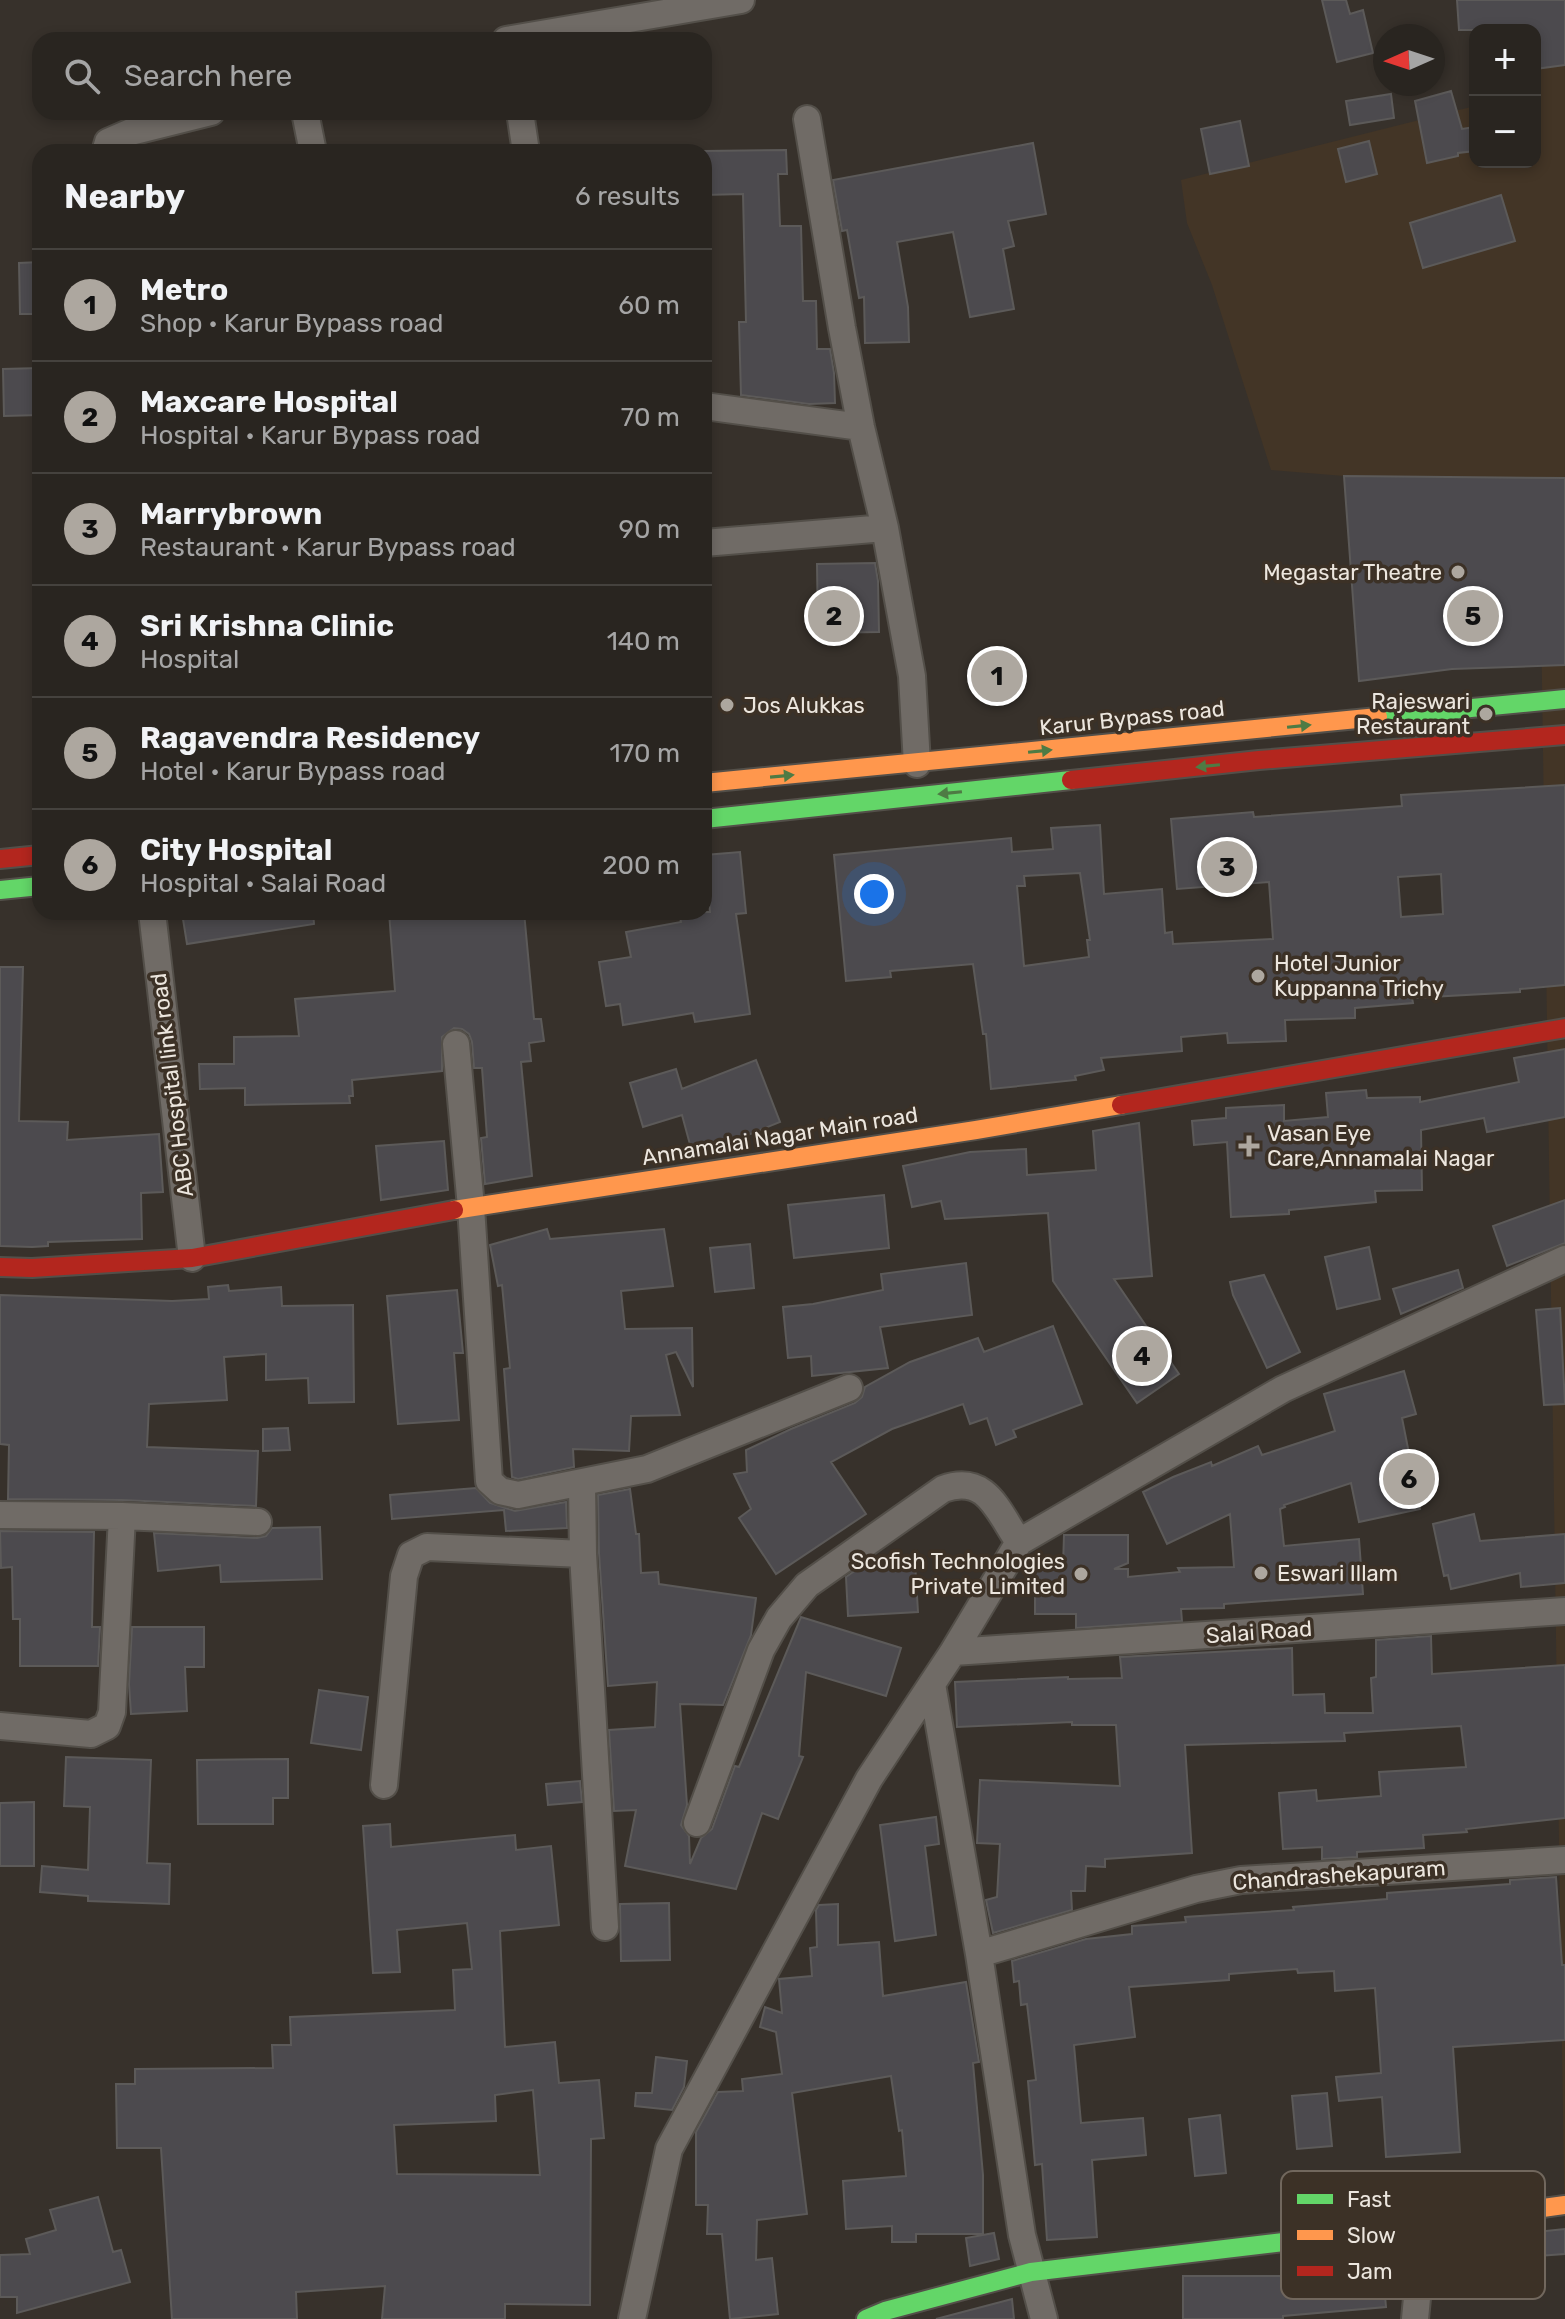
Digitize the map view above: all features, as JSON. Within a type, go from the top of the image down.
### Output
[{"type":"street","points":[[553,32],[741,0]]},
{"type":"street","points":[[807,119],[861,427],[885,528],[912,676],[917,764]]},
{"type":"street","points":[[107,144],[131,132],[179,120]]},
{"type":"street","points":[[307,120],[311,144]]},
{"type":"street","points":[[521,120],[525,144]]},
{"type":"street","points":[[712,407],[861,427]]},
{"type":"street","points":[[712,542],[885,528]]},
{"type":"street","name":"Karur Bypass road","points":[[712,782],[1565,699]]},
{"type":"street","points":[[712,818],[1259,760],[1565,735]]},
{"type":"street","points":[[0,859],[32,856]]},
{"type":"street","points":[[0,890],[32,887]]},
{"type":"street","name":"ABC Hospital link road","points":[[153,920],[192,1258]]},
{"type":"street","name":"Annamalai Nagar Main road","points":[[0,1267],[32,1268],[192,1258],[471,1207],[976,1130],[1565,1028]]},
{"type":"street","points":[[456,1044],[471,1207],[489,1481],[500,1491],[518,1495],[647,1469],[849,1388]]},
{"type":"street","points":[[632,2319],[669,2149],[869,1779],[953,1652],[1019,1542],[1283,1389],[1565,1259]]},
{"type":"street","points":[[582,1484],[583,1554],[605,1927]]},
{"type":"street","points":[[697,1823],[761,1650],[779,1618],[807,1585],[943,1489],[956,1484],[967,1484],[984,1491],[1019,1542]]},
{"type":"street","points":[[0,1515],[258,1522]]},
{"type":"street","points":[[0,1726],[91,1734],[107,1726],[112,1712],[122,1516]]},
{"type":"street","points":[[384,1785],[404,1576],[411,1555],[427,1547],[583,1554]]},
{"type":"street","name":"Salai Road","points":[[953,1652],[1565,1611]]},
{"type":"street","points":[[932,1684],[979,1954],[1022,2235],[1044,2319]]},
{"type":"street","name":"Chandrashekapuram","points":[[979,1954],[1196,1889],[1241,1880],[1565,1860]]},
{"type":"street","points":[[1545,2208],[1565,2205]]},
{"type":"street","points":[[866,2319],[885,2311],[1031,2272],[1281,2242]]},
{"type":"street","points":[[1415,2319],[1417,2299]]},
{"type":"shaded area","points":[[1565,0],[1565,2252],[1539,478],[1344,476],[1271,470],[1212,285],[1187,223],[1181,180],[1469,108],[1469,168],[1541,168],[1541,24]]},
{"type":"building","points":[[1322,0],[1346,0],[1350,14],[1363,10],[1373,53],[1337,62]]},
{"type":"building","points":[[1457,0],[1565,0],[1565,65],[1541,68],[1541,24],[1469,24],[1469,30],[1459,30]]},
{"type":"building","points":[[1451,91],[1462,129],[1469,128],[1469,152],[1427,163],[1415,101],[1445,96],[1445,93]]},
{"type":"building","points":[[1391,96],[1394,118],[1350,125],[1346,101]]},
{"type":"building","points":[[1240,121],[1249,166],[1210,174],[1201,129]]},
{"type":"building","points":[[1369,141],[1377,174],[1346,182],[1338,149]]},
{"type":"building","points":[[1033,143],[1046,214],[1008,221],[1014,246],[1003,249],[1014,309],[970,317],[953,232],[897,242],[908,307],[909,342],[865,343],[864,297],[859,298],[847,230],[842,231],[833,180]]},
{"type":"building","points":[[786,150],[787,174],[778,174],[780,226],[801,226],[803,301],[816,301],[817,349],[830,349],[835,403],[809,404],[741,395],[739,322],[746,322],[743,194],[712,195],[712,151]]},
{"type":"building","points":[[1501,195],[1515,241],[1423,268],[1410,223]]},
{"type":"building","points":[[32,262],[32,314],[20,314],[19,263]]},
{"type":"building","points":[[32,368],[32,415],[4,416],[3,369]]},
{"type":"building","name":"Megastar Theatre","points":[[1344,476],[1565,478],[1565,665],[1452,669],[1359,681]]},
{"type":"building","points":[[875,563],[879,632],[818,633],[817,564]]},
{"type":"building","points":[[1565,785],[1565,985],[1520,989],[1520,992],[1412,998],[1413,1003],[1355,1008],[1355,1018],[1285,1020],[1286,1041],[1228,1043],[1227,1033],[1181,1037],[1182,1051],[1101,1058],[1104,1070],[1075,1076],[1076,1080],[991,1089],[986,1034],[983,1034],[973,964],[890,971],[891,977],[846,981],[834,855],[1011,838],[1012,852],[1053,849],[1051,828],[1100,825],[1104,894],[1162,889],[1165,933],[1172,932],[1173,944],[1273,939],[1269,882],[1177,889],[1171,819],[1253,812],[1254,817],[1402,806],[1401,795]],"holes":[[[1080,873],[1090,940],[1087,940],[1089,957],[1024,966],[1017,886],[1025,886],[1024,876]],[[1441,874],[1443,914],[1401,917],[1398,877]]]},
{"type":"building","points":[[740,852],[746,913],[736,914],[750,1014],[695,1022],[693,1013],[623,1025],[620,1004],[606,1006],[599,962],[631,957],[626,932],[681,920],[712,920],[712,854]]},
{"type":"building","points":[[183,920],[314,920],[314,924],[187,944]]},
{"type":"building","points":[[390,920],[525,920],[534,1019],[541,1019],[544,1041],[529,1043],[531,1061],[521,1062],[532,1176],[485,1184],[481,1138],[487,1137],[482,1068],[474,1068],[472,1042],[469,1034],[462,1029],[454,1028],[442,1037],[442,1071],[352,1080],[350,1103],[245,1105],[245,1088],[200,1089],[199,1064],[234,1064],[234,1037],[299,1036],[295,999],[395,991]]},
{"type":"building","points":[[0,967],[23,967],[19,1121],[68,1122],[67,1140],[159,1134],[163,1192],[141,1193],[142,1239],[48,1242],[48,1246],[32,1247],[0,1246]]},
{"type":"building","points":[[1565,1049],[1565,1117],[1487,1132],[1484,1118],[1421,1130],[1422,1190],[1375,1191],[1376,1202],[1289,1210],[1289,1214],[1231,1217],[1227,1142],[1194,1145],[1192,1121],[1226,1118],[1226,1108],[1284,1105],[1284,1121],[1328,1117],[1326,1093],[1366,1090],[1367,1098],[1420,1097],[1420,1102],[1519,1082],[1514,1058]]},
{"type":"building","points":[[756,1060],[780,1122],[713,1149],[692,1152],[682,1115],[643,1127],[630,1083],[676,1069],[682,1089]]},
{"type":"building","points":[[1139,1123],[1152,1276],[1114,1279],[1179,1374],[1137,1403],[1053,1281],[1048,1213],[945,1219],[941,1201],[912,1207],[903,1166],[970,1152],[1026,1149],[1027,1175],[1096,1170],[1093,1131]]},
{"type":"building","points":[[444,1141],[448,1190],[381,1200],[376,1146]]},
{"type":"building","points":[[884,1195],[889,1248],[794,1258],[788,1205]]},
{"type":"building","points":[[1565,1200],[1565,1243],[1507,1266],[1493,1226]]},
{"type":"building","points":[[547,1229],[550,1239],[664,1229],[673,1286],[621,1291],[625,1329],[692,1328],[693,1387],[676,1352],[666,1355],[680,1415],[631,1416],[629,1451],[573,1449],[574,1467],[518,1479],[512,1477],[504,1369],[510,1368],[502,1285],[498,1286],[490,1245]]},
{"type":"building","points":[[750,1244],[754,1288],[715,1292],[710,1248]]},
{"type":"building","points":[[1369,1247],[1380,1299],[1337,1309],[1325,1257]]},
{"type":"building","points":[[966,1263],[972,1315],[880,1327],[888,1368],[812,1376],[811,1356],[788,1358],[783,1307],[883,1290],[881,1274]]},
{"type":"building","points":[[1458,1270],[1463,1288],[1401,1314],[1393,1289]]},
{"type":"building","points":[[1264,1275],[1300,1352],[1267,1368],[1230,1282]]},
{"type":"building","points":[[228,1285],[229,1291],[281,1287],[282,1306],[353,1305],[354,1402],[309,1403],[308,1378],[266,1380],[266,1354],[224,1357],[227,1400],[149,1404],[147,1447],[258,1451],[256,1506],[8,1499],[9,1445],[0,1444],[0,1295],[172,1301],[209,1299],[208,1287]]},
{"type":"building","points":[[457,1290],[463,1353],[454,1353],[459,1420],[398,1424],[387,1296]]},
{"type":"building","points":[[1560,1308],[1565,1404],[1544,1405],[1536,1310]]},
{"type":"building","points":[[1053,1326],[1082,1404],[1013,1430],[1016,1437],[996,1445],[987,1418],[970,1424],[963,1404],[892,1429],[831,1462],[866,1514],[776,1574],[739,1518],[751,1509],[734,1474],[747,1472],[746,1450],[855,1403],[862,1397],[865,1387],[910,1362],[978,1338],[984,1352]]},
{"type":"building","points":[[1404,1371],[1416,1414],[1402,1418],[1420,1509],[1359,1522],[1351,1483],[1280,1509],[1284,1546],[1359,1539],[1363,1594],[1224,1604],[1224,1608],[1181,1609],[1182,1621],[1076,1628],[1076,1614],[1035,1614],[1035,1566],[1063,1566],[1064,1535],[1128,1535],[1128,1563],[1114,1569],[1128,1569],[1128,1577],[1180,1572],[1178,1568],[1234,1567],[1230,1514],[1167,1544],[1143,1492],[1173,1477],[1211,1462],[1212,1466],[1258,1446],[1262,1455],[1335,1431],[1324,1394]]},
{"type":"building","points":[[288,1428],[290,1450],[263,1451],[263,1429]]},
{"type":"building","points":[[476,1488],[490,1503],[515,1511],[566,1502],[567,1528],[506,1531],[504,1510],[392,1519],[390,1495]]},
{"type":"building","points":[[630,1489],[636,1534],[639,1534],[641,1573],[658,1572],[659,1584],[756,1598],[751,1635],[723,1705],[680,1704],[687,1805],[681,1825],[689,1836],[690,1864],[701,1838],[712,1829],[735,1766],[739,1767],[801,1617],[901,1648],[886,1696],[806,1672],[799,1756],[803,1757],[778,1819],[762,1813],[736,1889],[625,1866],[636,1810],[614,1811],[609,1730],[655,1727],[657,1682],[608,1686],[598,1495]]},
{"type":"building","points":[[1474,1514],[1480,1541],[1565,1534],[1565,1583],[1521,1587],[1520,1573],[1451,1589],[1448,1575],[1444,1576],[1433,1524]]},
{"type":"building","points":[[320,1527],[322,1579],[221,1582],[220,1565],[158,1571],[154,1533],[257,1538],[266,1536],[272,1528]]},
{"type":"building","points":[[0,1531],[94,1532],[92,1627],[100,1627],[98,1666],[20,1666],[20,1619],[13,1619],[12,1567],[1,1568]]},
{"type":"building","points":[[915,1562],[918,1612],[848,1616],[846,1577],[863,1565]]},
{"type":"building","points":[[132,1627],[204,1627],[204,1667],[185,1667],[187,1711],[131,1714]]},
{"type":"building","points":[[1431,1636],[1432,1674],[1565,1665],[1565,1818],[1423,1835],[1424,1848],[1357,1852],[1357,1857],[1322,1859],[1322,1847],[1283,1849],[1279,1793],[1316,1790],[1317,1801],[1381,1796],[1379,1772],[1466,1767],[1461,1726],[1344,1733],[1345,1741],[1185,1745],[1192,1853],[1105,1859],[1105,1867],[1086,1866],[1085,1891],[1071,1891],[1072,1910],[993,1933],[986,1900],[997,1897],[1000,1844],[977,1843],[980,1780],[1120,1786],[1116,1725],[1072,1725],[1072,1722],[957,1727],[955,1682],[1122,1678],[1120,1657],[1292,1648],[1293,1695],[1324,1694],[1325,1713],[1373,1713],[1371,1678],[1376,1677],[1376,1640]]},
{"type":"building","points":[[319,1690],[368,1697],[361,1750],[311,1743]]},
{"type":"building","points":[[66,1757],[151,1760],[147,1863],[170,1864],[169,1904],[88,1901],[88,1896],[40,1892],[42,1866],[88,1870],[90,1807],[64,1806]]},
{"type":"building","points":[[288,1759],[288,1798],[273,1798],[273,1824],[198,1824],[197,1760]]},
{"type":"building","points":[[580,1781],[582,1802],[548,1805],[546,1784]]},
{"type":"building","points":[[34,1802],[34,1866],[0,1866],[0,1803]]},
{"type":"building","points":[[936,1817],[939,1844],[925,1846],[936,1935],[895,1941],[880,1825]]},
{"type":"building","points":[[390,1824],[391,1847],[515,1835],[516,1850],[551,1846],[559,1925],[500,1931],[505,2047],[555,2042],[559,2083],[599,2080],[604,2138],[591,2139],[590,2305],[505,2304],[505,2319],[382,2319],[385,2286],[296,2292],[297,2319],[172,2319],[161,2148],[117,2148],[116,2084],[135,2084],[135,2069],[273,2068],[272,2045],[291,2045],[290,2017],[455,2010],[453,1970],[472,1969],[467,1923],[397,1930],[400,1972],[373,1973],[363,1826]],"holes":[[[533,2090],[540,2175],[397,2174],[394,2125],[496,2121],[495,2095]]]},
{"type":"building","points":[[1556,1877],[1562,1965],[1565,1965],[1565,2040],[1453,2047],[1460,2152],[1386,2157],[1382,2097],[1339,2101],[1336,2077],[1381,2073],[1375,1988],[1335,1991],[1334,1971],[1298,1973],[1297,1969],[1229,1974],[1229,1980],[1129,1987],[1135,2037],[1074,2045],[1081,2123],[1143,2118],[1146,2155],[1092,2160],[1097,2237],[1047,2240],[1042,2164],[1035,2165],[1028,2081],[1036,2080],[1027,2004],[1021,2005],[1019,1981],[1014,1982],[1012,1961],[1086,1939],[1132,1934],[1132,1926],[1186,1922],[1185,1917],[1294,1910],[1293,1907],[1387,1899],[1387,1893],[1510,1884],[1510,1880]]},
{"type":"building","points":[[669,1903],[670,1960],[621,1961],[620,1904]]},
{"type":"building","points":[[838,1904],[838,1945],[879,1942],[883,1996],[966,1982],[979,2062],[973,2063],[983,2175],[983,2234],[916,2234],[916,2242],[892,2242],[892,2226],[846,2229],[843,2181],[906,2176],[902,2130],[899,2131],[891,2076],[792,2093],[807,2214],[757,2220],[756,2260],[772,2258],[778,2314],[730,2319],[722,2234],[707,2234],[708,2205],[696,2205],[696,2132],[718,2092],[743,2091],[742,2079],[782,2074],[776,2032],[760,2027],[765,2007],[782,2013],[779,1979],[812,1976],[810,1948],[817,1947],[816,1910],[819,1905]]},
{"type":"building","points":[[656,2057],[687,2061],[684,2087],[672,2110],[635,2106],[636,2093],[652,2093]]},
{"type":"building","points":[[1327,2093],[1332,2146],[1297,2149],[1292,2096]]},
{"type":"building","points":[[1220,2115],[1226,2173],[1195,2176],[1189,2119]]},
{"type":"building","points":[[98,2197],[113,2252],[121,2250],[130,2282],[17,2313],[17,2297],[0,2297],[0,2255],[30,2254],[26,2239],[56,2230],[50,2210]]},
{"type":"building","points":[[1565,2229],[1565,2254],[1545,2255],[1545,2231]]},
{"type":"building","points":[[994,2233],[999,2259],[970,2266],[966,2238]]},
{"type":"building","points":[[1183,2276],[1281,2276],[1281,2299],[1385,2299],[1386,2307],[1283,2316],[1283,2319],[1183,2319]]},
{"type":"building","points":[[1012,2299],[1014,2319],[936,2319]]},
{"type":"traffic: fast","points":[[1378,717],[1565,699]]},
{"type":"traffic: fast","points":[[712,818],[1071,780]]},
{"type":"traffic: fast","points":[[0,890],[32,887]]},
{"type":"traffic: fast","points":[[866,2319],[885,2311],[1031,2272],[1281,2242]]},
{"type":"traffic: slow","points":[[712,782],[1378,717]]},
{"type":"traffic: slow","points":[[454,1210],[1121,1105]]},
{"type":"traffic: slow","points":[[1545,2208],[1565,2205]]},
{"type":"traffic: jam","points":[[1071,780],[1259,760],[1565,735]]},
{"type":"traffic: jam","points":[[0,859],[32,856]]},
{"type":"traffic: jam","points":[[1121,1105],[1565,1028]]},
{"type":"traffic: jam","points":[[0,1267],[32,1268],[192,1258],[454,1210]]},
{"type":"place","name":"Megastar Theatre","points":[[1458,572]]},
{"type":"place","name":"Maxcare Hospital","points":[[834,616]]},
{"type":"place","name":"Ragavendra Residency","points":[[1473,616]]},
{"type":"place","name":"Metro","points":[[997,676]]},
{"type":"place","name":"Jos Alukkas","points":[[727,705]]},
{"type":"place","name":"Rajeswari Restaurant","points":[[1486,714]]},
{"type":"place","name":"Marrybrown","points":[[1227,867]]},
{"type":"place","name":"Hotel Junior Kuppanna Trichy","points":[[1258,976]]},
{"type":"place","name":"Vasan Eye Care,Annamalai Nagar","points":[[1249,1146]]},
{"type":"place","name":"Sri Krishna Clinic","points":[[1142,1356]]},
{"type":"place","name":"City Hospital","points":[[1409,1479]]},
{"type":"place","name":"Eswari Illam","points":[[1261,1573]]},
{"type":"place","name":"Scofish Technologies Private Limited","points":[[1081,1574]]}]
